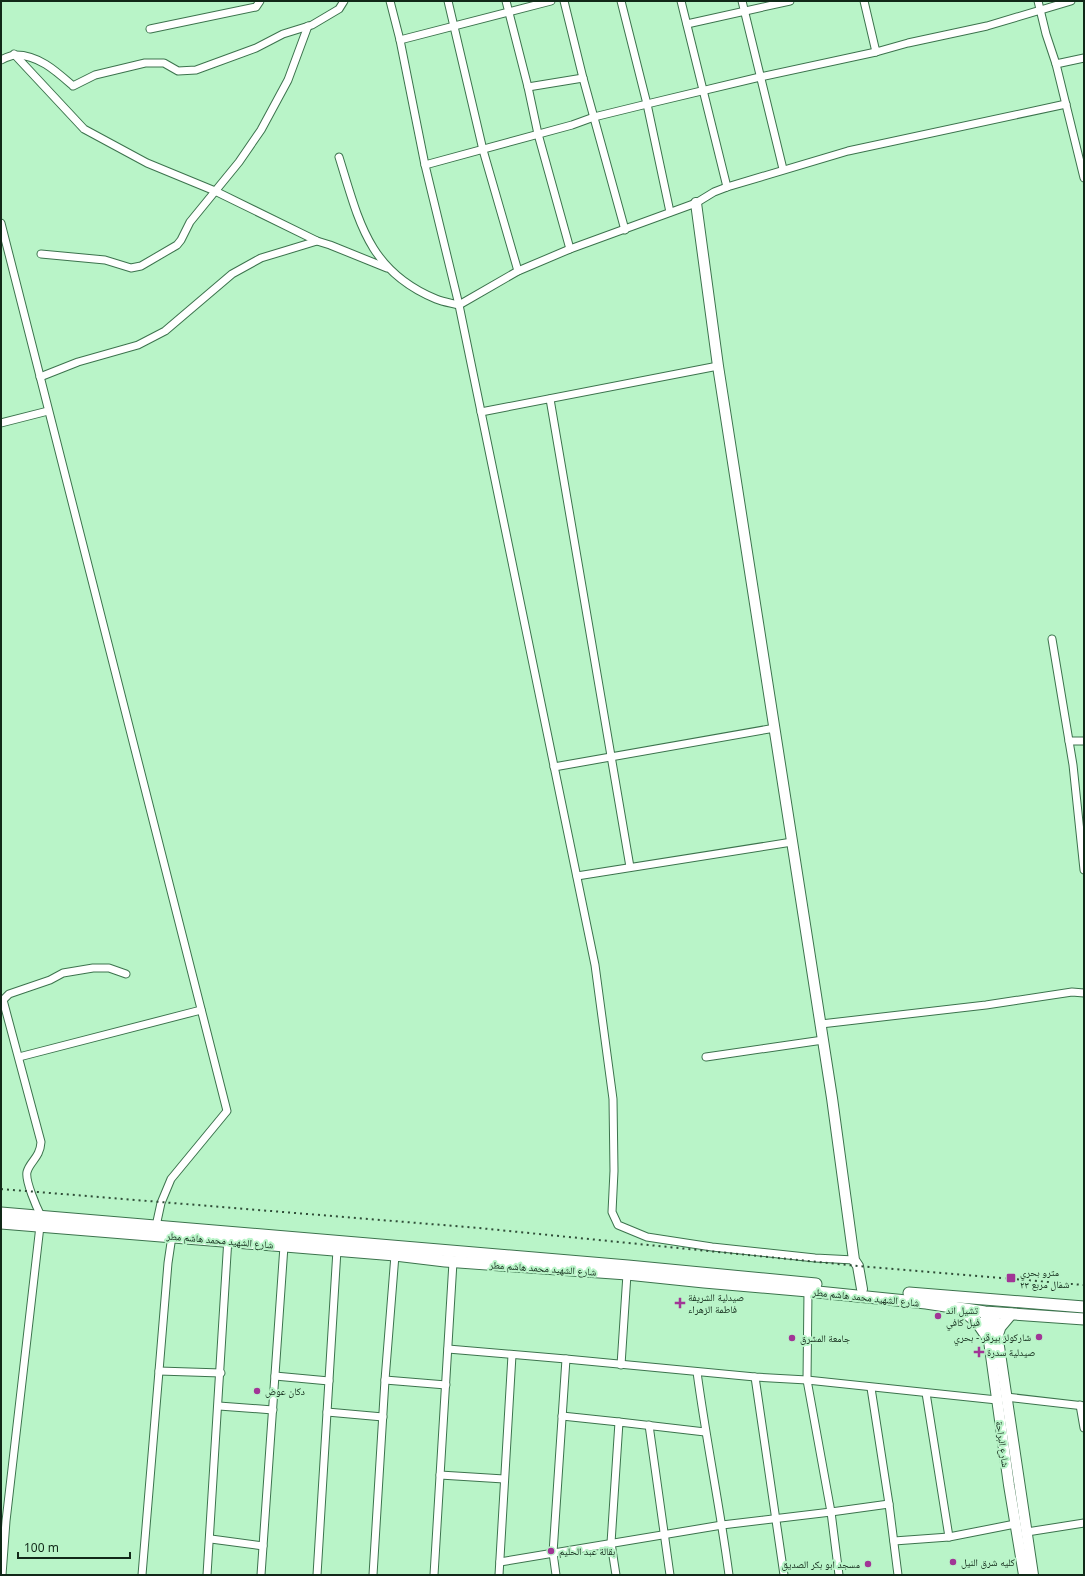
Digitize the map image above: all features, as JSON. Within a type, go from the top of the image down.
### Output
[{"type":"main road","name":"شارع الشهيد محمد هاشم مطر","points":[[1,1213],[41,1221],[172,1236],[228,1237],[628,1266],[1023,1304],[1084,1307]]},
{"type":"main road","name":"شارع الشهيد محمد هاشم مطر","points":[[1,1223],[41,1221],[156,1226],[284,1246],[395,1255],[453,1262],[627,1274],[926,1303],[990,1312],[1084,1319]]},
{"type":"main road","points":[[961,1308],[993,1337],[1012,1314]]},
{"type":"street","points":[[150,28],[256,7],[260,1]]},
{"type":"street","points":[[1,60],[14,54],[35,57],[60,74],[73,86],[95,75],[146,62],[164,62],[178,71],[196,70],[256,48],[283,34],[308,26],[339,9],[344,1]]},
{"type":"street","points":[[390,1],[400,40],[425,166],[459,305],[595,965],[613,1099],[614,1164],[612,1212],[618,1225],[647,1237],[686,1244],[815,1258],[854,1260]]},
{"type":"street","points":[[448,1],[483,150],[518,271]]},
{"type":"street","points":[[506,1],[528,87],[538,134],[570,249]]},
{"type":"street","points":[[400,40],[551,1]]},
{"type":"street","points":[[564,1],[583,78],[625,230]]},
{"type":"street","points":[[621,1],[647,104],[670,212]]},
{"type":"street","points":[[681,1],[727,187]]},
{"type":"street","points":[[742,1],[783,169]]},
{"type":"street","points":[[687,24],[790,1]]},
{"type":"street","points":[[864,1],[876,52]]},
{"type":"street","points":[[1038,1],[1056,64],[1084,178]]},
{"type":"street","points":[[425,166],[572,125],[594,117],[760,76],[876,52],[908,43],[987,26],[1071,1]]},
{"type":"street","points":[[41,254],[105,260],[128,268],[138,267],[177,245],[190,222],[247,152],[271,114],[291,74],[308,26]]},
{"type":"street","points":[[14,54],[84,129],[147,163],[215,191],[317,241],[387,268]]},
{"type":"street","points":[[1056,64],[1084,58]]},
{"type":"street","points":[[528,87],[583,78]]},
{"type":"street","points":[[339,157],[353,203],[363,229],[371,246],[387,268],[415,289],[436,299],[459,305],[518,271],[570,249],[696,203],[714,192],[727,187],[783,169],[848,151],[1066,104]]},
{"type":"street","points":[[696,203],[718,366],[821,1024],[854,1260],[858,1266],[862,1289]]},
{"type":"street","points":[[1,223],[227,1111],[171,1179],[161,1203],[156,1226]]},
{"type":"street","points":[[40,377],[78,362],[138,345],[165,331],[232,274],[261,258],[317,241]]},
{"type":"street","points":[[481,412],[718,366]]},
{"type":"street","points":[[550,399],[630,868]]},
{"type":"street","points":[[1,423],[48,411]]},
{"type":"street","points":[[1052,639],[1076,789],[1084,870]]},
{"type":"street","points":[[554,767],[775,728]]},
{"type":"street","points":[[1069,741],[1084,741]]},
{"type":"street","points":[[577,876],[792,842]]},
{"type":"street","points":[[2,1575],[4,1521],[41,1221],[27,1181],[27,1172],[41,1150],[42,1142],[3,1000],[9,994],[50,980],[63,973],[93,968],[109,968],[126,974]]},
{"type":"street","points":[[821,1024],[986,1005],[1072,992],[1084,993]]},
{"type":"street","points":[[19,1058],[201,1010]]},
{"type":"street","points":[[706,1057],[823,1040]]},
{"type":"street","points":[[142,1575],[172,1236]]},
{"type":"street","points":[[207,1575],[219,1406],[228,1237]]},
{"type":"street","points":[[261,1575],[284,1246]]},
{"type":"street","points":[[317,1575],[337,1250]]},
{"type":"street","points":[[373,1575],[385,1380],[395,1255]]},
{"type":"street","points":[[434,1575],[453,1262]]},
{"type":"street","points":[[621,1364],[627,1274]]},
{"type":"street","points":[[808,1291],[807,1380],[831,1512],[840,1575]]},
{"type":"street","name":"شارع البراحة","points":[[990,1312],[1015,1524],[1024,1575]]},
{"type":"street","points":[[448,1349],[621,1364],[755,1378],[807,1380],[871,1388],[1082,1406],[1084,1428]]},
{"type":"street","points":[[499,1575],[512,1355]]},
{"type":"street","points":[[556,1575],[553,1553],[566,1359]]},
{"type":"street","points":[[159,1371],[220,1374]]},
{"type":"street","points":[[696,1372],[729,1575]]},
{"type":"street","points":[[275,1376],[329,1381]]},
{"type":"street","points":[[755,1378],[784,1575]]},
{"type":"street","points":[[385,1380],[446,1385]]},
{"type":"street","points":[[871,1388],[890,1504],[898,1575]]},
{"type":"street","points":[[926,1393],[949,1537]]},
{"type":"street","name":"شارع البراحة","points":[[1001,1399],[1027,1532],[1033,1575]]},
{"type":"street","points":[[219,1406],[273,1410]]},
{"type":"street","points":[[327,1412],[383,1417]]},
{"type":"street","points":[[562,1416],[705,1432]]},
{"type":"street","points":[[616,1575],[611,1543],[619,1422]]},
{"type":"street","points":[[649,1425],[670,1575]]},
{"type":"street","points":[[440,1474],[504,1478]]},
{"type":"street","points":[[500,1562],[722,1525],[890,1504]]},
{"type":"street","points":[[1027,1532],[1084,1523]]},
{"type":"street","points":[[894,1541],[949,1537],[1015,1524]]},
{"type":"street","points":[[210,1539],[263,1546]]},
{"type":"railway","points":[[1,1189],[479,1228],[858,1266],[1084,1285]]},
{"type":"place","name":"مترو بحري شمال مربع ٢٣","points":[[1011,1278]]},
{"type":"place","name":"صيدلية الشريفة فاطمة الزهراء","points":[[680,1303]]},
{"type":"place","name":"تشيل اند فيل كافي","points":[[938,1316]]},
{"type":"place","name":"شاركولز بيرقر - بحري","points":[[1039,1337]]},
{"type":"place","name":"جامعة المشرق","points":[[792,1338]]},
{"type":"place","name":"صيدلية سدرة","points":[[979,1352]]},
{"type":"place","name":"دكان عوض","points":[[257,1391]]},
{"type":"place","name":"بقالة عبد الحليم","points":[[551,1551]]},
{"type":"place","name":"كليه شرق النيل","points":[[953,1562]]},
{"type":"place","name":"مسجد ابو بكر الصديق","points":[[868,1564]]}]
